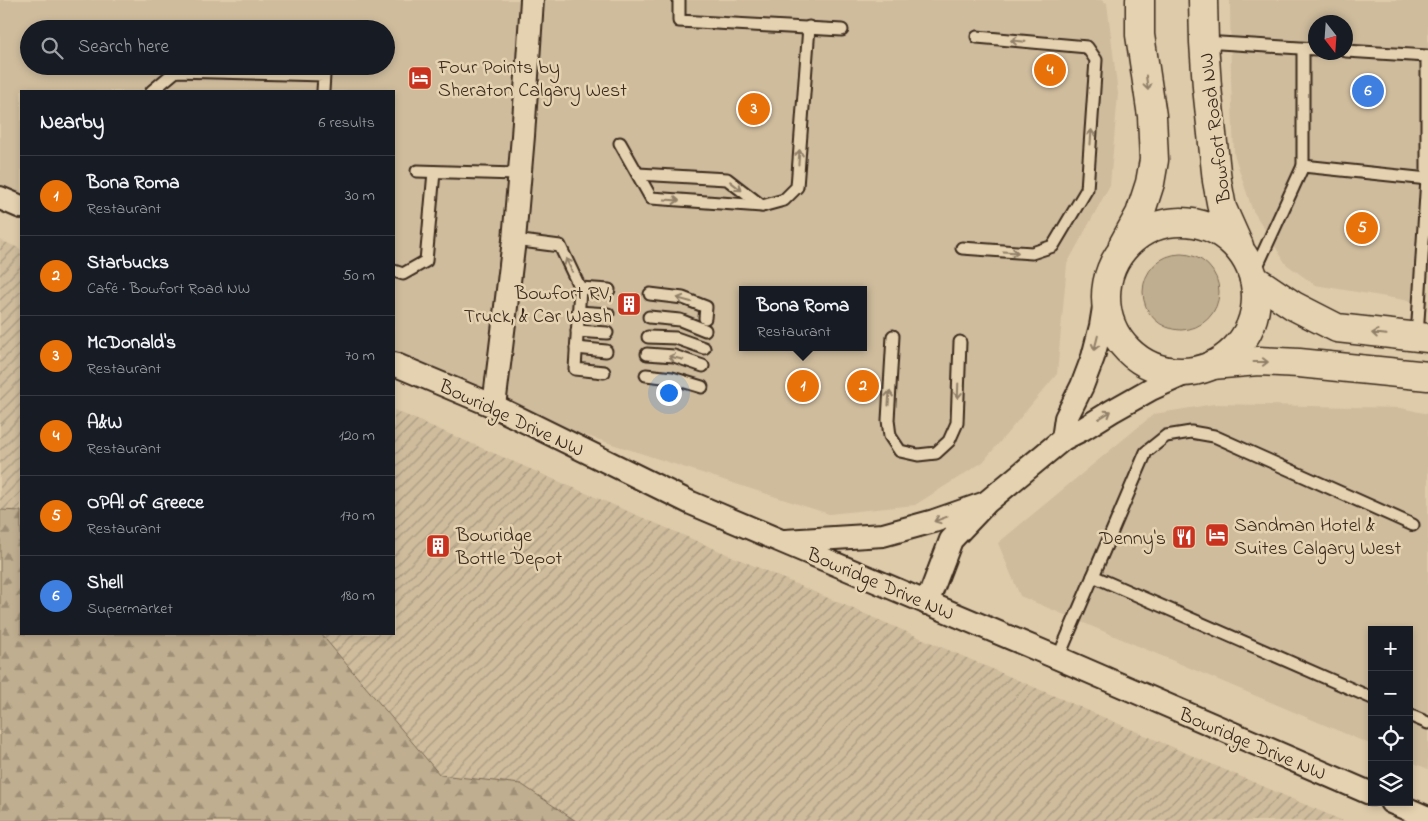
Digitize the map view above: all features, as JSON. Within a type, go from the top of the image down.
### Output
[{"type":"street","points":[[494,406],[514,240],[532,0]]},
{"type":"street","points":[[1063,439],[1066,418],[1082,386],[1093,357],[1112,266],[1140,214],[1150,182],[1154,160],[1152,116],[1140,35],[1140,0]]},
{"type":"street","name":"Bowfort Road NW","points":[[1203,0],[1204,42],[1217,181],[1222,208],[1250,269]]},
{"type":"street","points":[[0,198],[20,207]]},
{"type":"street","points":[[1120,253],[1132,240],[1146,230],[1163,224],[1180,222],[1198,224],[1215,230],[1230,239],[1250,269],[1294,306],[1337,328],[1422,337]]},
{"type":"street","points":[[927,603],[951,540],[987,502],[1063,439],[1151,389],[1227,356],[1239,344],[1249,329],[1254,313],[1256,296],[1250,269]]},
{"type":"street","points":[[1106,295],[1108,317],[1117,336],[1131,353],[1149,365],[1170,371],[1258,362],[1299,363],[1428,376]]},
{"type":"street","name":"Bowridge Drive NW","points":[[395,364],[494,406],[691,503],[1058,658],[1368,792]]},
{"type":"street","points":[[782,541],[883,534],[934,522],[987,502]]},
{"type":"street","points":[[1400,806],[1428,818]]},
{"type":"lane","points":[[680,0],[679,21],[842,30]]},
{"type":"lane","points":[[620,143],[651,198],[762,206],[784,200],[797,187],[809,27]]},
{"type":"lane","points":[[962,248],[1032,253],[1053,246],[1087,189],[1096,70],[1096,60],[1087,47],[977,37]]},
{"type":"lane","points":[[1204,42],[1308,49]]},
{"type":"lane","points":[[1250,269],[1303,166],[1303,49]]},
{"type":"lane","points":[[1353,51],[1427,55],[1427,178],[1422,337]]},
{"type":"lane","points":[[153,90],[171,75]]},
{"type":"lane","points":[[294,75],[324,76],[324,90]]},
{"type":"lane","points":[[1303,166],[1427,178]]},
{"type":"lane","points":[[417,171],[519,174]]},
{"type":"lane","points":[[395,270],[403,274],[426,261],[434,172]]},
{"type":"lane","points":[[638,174],[727,180],[762,206]]},
{"type":"lane","points":[[514,240],[560,246],[580,288],[575,369],[604,372]]},
{"type":"lane","points":[[580,288],[609,290]]},
{"type":"lane","points":[[649,317],[705,324],[706,307],[683,298],[650,294]]},
{"type":"lane","points":[[578,312],[608,314]]},
{"type":"lane","points":[[577,331],[607,334]]},
{"type":"lane","points":[[893,336],[888,420],[890,436],[900,451],[918,456],[936,453],[949,441],[957,422],[960,342]]},
{"type":"lane","points":[[648,337],[676,338],[704,348]]},
{"type":"lane","points":[[576,348],[606,351]]},
{"type":"lane","points":[[647,354],[674,356],[703,366]]},
{"type":"lane","points":[[646,375],[672,378],[702,387]]},
{"type":"lane","points":[[1058,658],[1146,452],[1166,436],[1191,432],[1214,436],[1413,525]]},
{"type":"lane","points":[[1092,576],[1368,696]]},
{"type":"lane","points":[[1411,716],[1428,723]]},
{"type":"shaded area","points":[[0,0],[1101,0],[1107,3],[1118,94],[1110,185],[1067,264],[1057,374],[983,462],[915,505],[829,514],[494,406],[395,364],[395,90],[20,90],[20,207],[0,198]]},
{"type":"shaded area","points":[[1230,0],[1428,0],[1428,304],[1315,285],[1286,264],[1252,209],[1234,154]]},
{"type":"shaded area","points":[[0,240],[20,249],[20,511],[0,510]]},
{"type":"shaded area","points":[[1214,404],[1401,408],[1428,414],[1428,769],[1413,763],[1413,626],[1368,626],[1368,743],[1020,596],[998,543],[1154,414]]},
{"type":"shaded area","points":[[395,410],[1343,821],[576,821],[521,784],[440,775],[322,635],[395,635]]},
{"type":"green space","points":[[1181,254],[1196,257],[1208,265],[1216,277],[1219,292],[1216,307],[1208,319],[1196,327],[1181,330],[1166,327],[1154,319],[1146,307],[1143,292],[1146,277],[1154,265],[1166,257]]},
{"type":"green space","points":[[0,510],[20,511],[20,635],[322,635],[440,775],[521,784],[576,821],[0,821]]},
{"type":"place","name":"A&W","points":[[1050,70]]},
{"type":"place","name":"Four Points by Sheraton Calgary West","points":[[420,78]]},
{"type":"place","name":"Shell","points":[[1368,91]]},
{"type":"place","name":"McDonald's","points":[[754,109]]},
{"type":"place","name":"OPA! of Greece","points":[[1362,228]]},
{"type":"place","name":"Bowfort RV, Truck, & Car Wash","points":[[629,304]]},
{"type":"place","name":"Bona Roma","points":[[803,386]]},
{"type":"place","name":"Starbucks","points":[[863,386]]},
{"type":"place","name":"Sandman Hotel & Suites Calgary West","points":[[1217,535]]},
{"type":"place","name":"Denny's","points":[[1184,537]]},
{"type":"place","name":"Bowridge Bottle Depot","points":[[438,546]]}]
